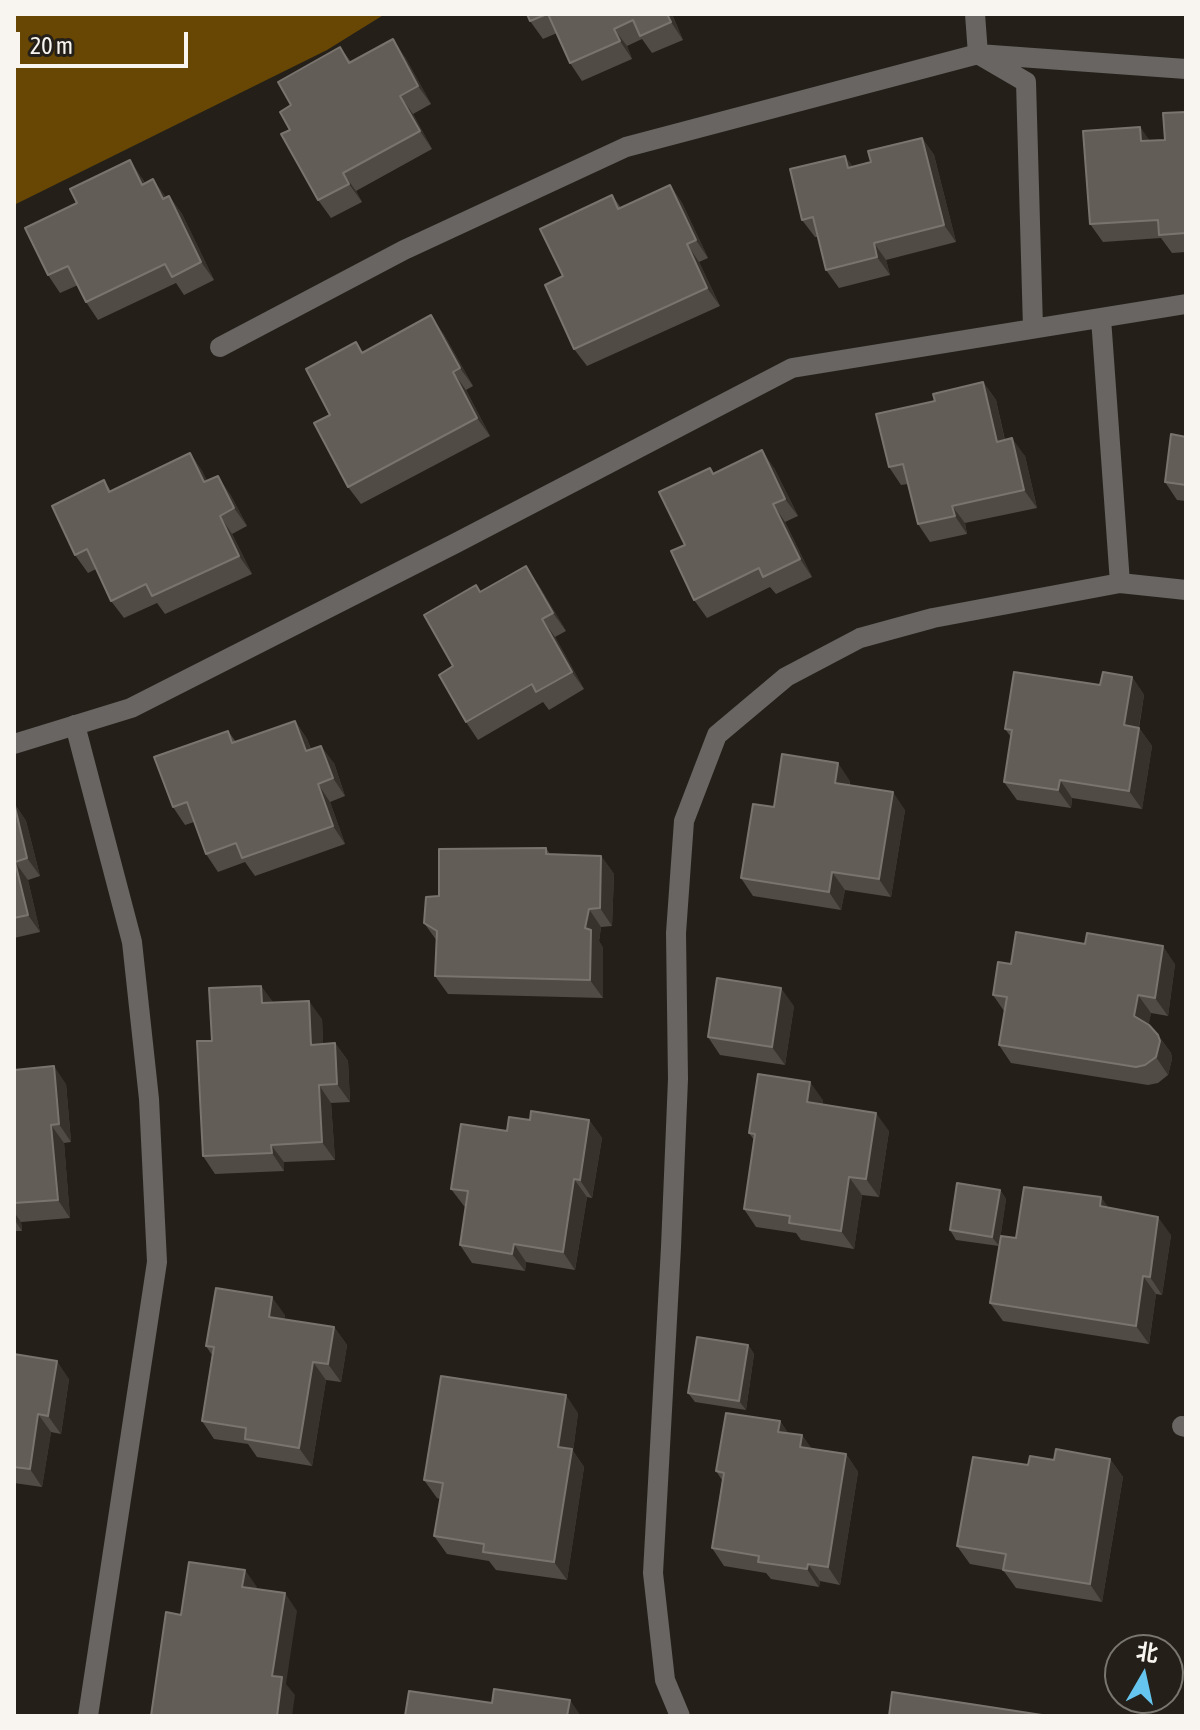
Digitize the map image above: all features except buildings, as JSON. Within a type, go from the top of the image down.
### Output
[{"type":"street","points":[[975,14],[978,54]]},
{"type":"street","points":[[978,54],[1026,82],[1033,328]]},
{"type":"street","points":[[220,347],[404,250],[626,147],[978,54],[1186,69]]},
{"type":"street","points":[[14,744],[131,708],[792,368],[1186,304]]},
{"type":"street","points":[[1101,318],[1120,583]]},
{"type":"street","points":[[680,1716],[665,1680],[653,1573],[678,1079],[676,933],[684,821],[717,735],[786,677],[860,638],[933,618],[1120,583],[1186,590]]},
{"type":"street","points":[[75,725],[132,942],[149,1099],[157,1262],[88,1716]]},
{"type":"shaded area","points":[[14,14],[385,14],[327,50],[14,205]]}]
